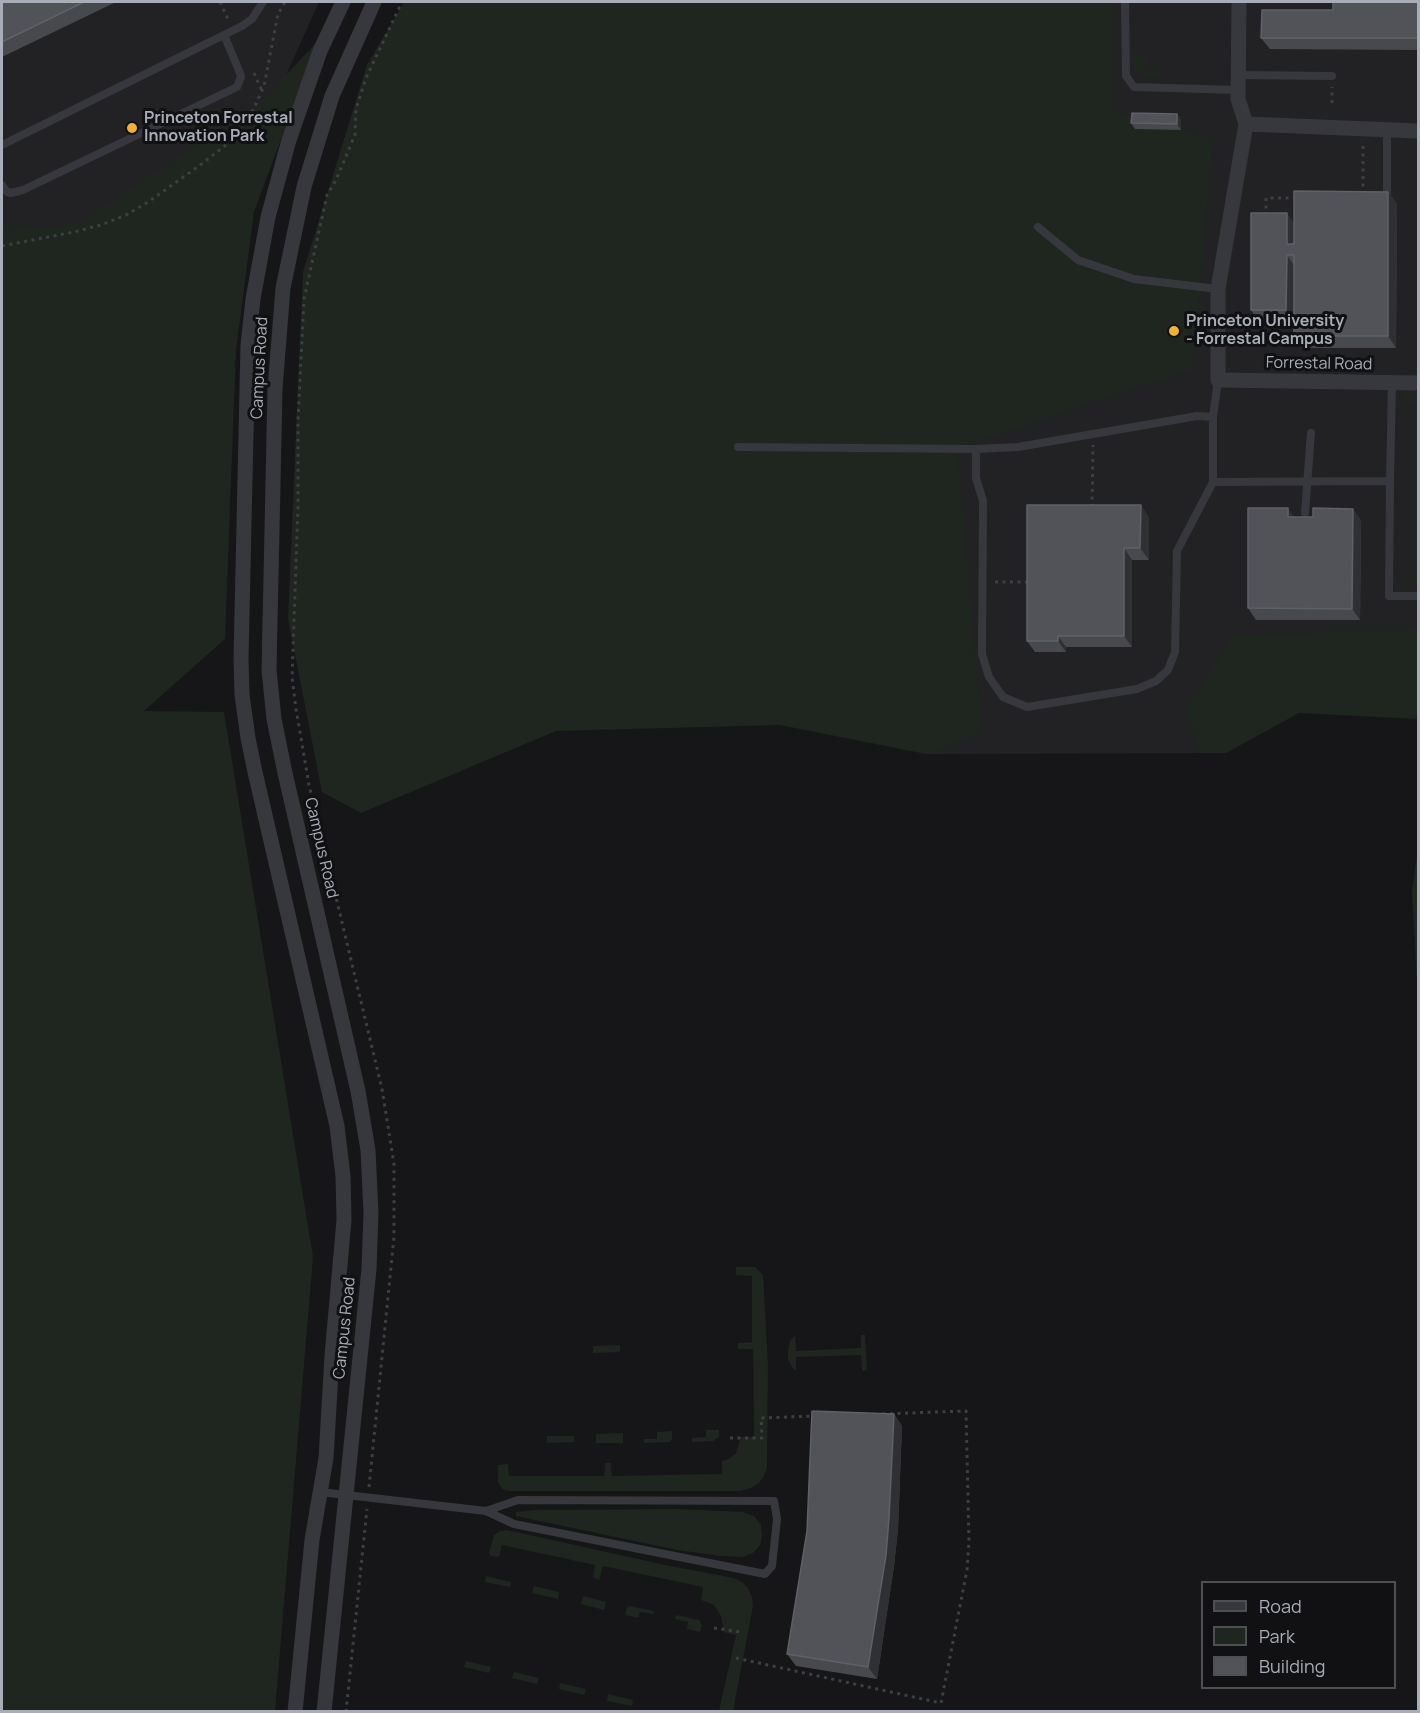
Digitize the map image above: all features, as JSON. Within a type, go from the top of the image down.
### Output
[{"type":"street","name":"Campus Road","points":[[295,1712],[312,1540],[326,1458],[344,1220],[343,1176],[337,1126],[248,738],[242,695],[248,345],[253,299],[268,217],[290,140],[321,51],[343,2]]},
{"type":"street","name":"Campus Road","points":[[324,1712],[369,1269],[371,1213],[368,1150],[358,1091],[274,719],[269,670],[275,389],[283,288],[304,188],[332,96],[374,2]]},
{"type":"street","points":[[1218,380],[1218,289],[1246,124],[1238,99],[1239,2]]},
{"type":"street","points":[[1246,124],[1419,131]]},
{"type":"street","name":"Forrestal Road","points":[[1218,380],[1419,383]]},
{"type":"lane","points":[[2,145],[242,26],[252,19],[262,2]]},
{"type":"lane","points":[[1125,2],[1126,76],[1134,87],[1332,76]]},
{"type":"lane","points":[[2,185],[7,192],[11,193],[23,190],[237,87],[241,77],[240,73],[224,35]]},
{"type":"lane","points":[[1387,130],[1388,199]]},
{"type":"lane","points":[[1038,227],[1078,260],[1134,279],[1218,289]]},
{"type":"lane","points":[[976,449],[976,478],[983,501],[982,654],[989,677],[1003,698],[1027,706],[1137,689],[1156,681],[1168,670],[1175,652],[1177,551],[1213,482],[1212,417],[1218,380]]},
{"type":"lane","points":[[1392,383],[1389,596],[1419,596]]},
{"type":"lane","points":[[738,447],[976,449],[1018,447],[1197,416],[1212,417]]},
{"type":"lane","points":[[1305,513],[1311,433]]},
{"type":"lane","points":[[1213,482],[1390,481]]},
{"type":"lane","points":[[320,1492],[486,1511],[514,1524],[765,1574],[772,1566],[777,1519],[774,1501],[518,1500],[486,1511]]},
{"type":"path","points":[[2,246],[74,232],[126,215],[200,166],[231,141],[253,110],[264,86],[278,14],[285,2]]},
{"type":"path","points":[[346,1712],[394,1237],[393,1164],[382,1089],[309,785],[296,709],[292,677],[298,506],[298,420],[304,299],[327,195],[336,180],[354,135],[356,109],[366,78],[402,2]]},
{"type":"path","points":[[1363,145],[1363,199],[1388,199]]},
{"type":"path","points":[[1266,222],[1266,198],[1298,198]]},
{"type":"path","points":[[1092,513],[1093,434]]},
{"type":"path","points":[[982,582],[1032,582]]},
{"type":"path","points":[[736,1658],[941,1702],[967,1570],[969,1542],[966,1412],[872,1414]]},
{"type":"path","points":[[730,1438],[762,1438],[761,1418],[824,1416]]},
{"type":"path","points":[[714,1628],[740,1632]]},
{"type":"shaded area","name":"Princeton Forrestal Innovation Park","points":[[2,2],[319,2],[244,169],[2,271]]},
{"type":"shaded area","name":"Princeton University - Forrestal Campus","points":[[933,2],[1418,2],[1418,661],[1226,661],[1226,753],[926,754]]},
{"type":"green space","points":[[404,2],[1113,2],[1112,111],[1213,139],[1193,369],[957,448],[982,733],[926,754],[780,725],[556,731],[361,813],[322,792],[288,619],[303,272],[367,65]]},
{"type":"green space","points":[[317,42],[254,212],[236,350],[225,639],[144,711],[224,712],[313,1257],[275,1711],[2,1711],[2,224],[49,228],[77,224],[222,129],[266,96]]},
{"type":"green space","points":[[1132,55],[1146,55],[1146,69],[1159,70],[1159,77],[1149,77],[1139,72],[1132,63]]},
{"type":"green space","points":[[1405,393],[1418,393],[1418,584],[1401,582],[1403,578],[1414,578],[1416,404],[1405,403],[1402,400]]},
{"type":"green space","points":[[1418,629],[1418,719],[1299,713],[1226,753],[1200,753],[1186,709],[1233,636]]},
{"type":"green space","points":[[1418,848],[1418,1001],[1412,891]]},
{"type":"green space","points":[[736,1267],[755,1267],[763,1275],[768,1363],[767,1467],[759,1483],[740,1491],[509,1491],[502,1489],[498,1482],[498,1465],[508,1464],[509,1476],[604,1476],[605,1463],[611,1463],[612,1476],[722,1474],[722,1461],[736,1453],[741,1437],[754,1437],[753,1349],[738,1349],[738,1343],[752,1342],[752,1276],[736,1275]]},
{"type":"green space","points":[[861,1335],[865,1335],[867,1370],[862,1371],[861,1355],[796,1357],[796,1371],[788,1359],[790,1341],[795,1336],[796,1351],[861,1348]]},
{"type":"green space","points":[[620,1345],[620,1352],[593,1353],[593,1346]]},
{"type":"green space","points":[[706,1430],[719,1430],[719,1437],[713,1441],[692,1442],[692,1438],[706,1437]]},
{"type":"green space","points":[[672,1431],[670,1442],[644,1443],[644,1439],[657,1439],[657,1432]]},
{"type":"green space","points":[[623,1433],[623,1443],[596,1443],[596,1434]]},
{"type":"green space","points":[[547,1436],[574,1436],[574,1442],[547,1443]]},
{"type":"green space","points":[[679,1509],[743,1512],[754,1516],[761,1525],[760,1545],[753,1553],[743,1557],[721,1556],[677,1550],[516,1516],[516,1512],[536,1510]]},
{"type":"green space","points":[[507,1530],[734,1578],[742,1582],[748,1588],[753,1606],[733,1711],[719,1711],[736,1635],[724,1632],[721,1616],[714,1605],[701,1600],[703,1587],[603,1566],[599,1580],[593,1577],[595,1565],[502,1545],[499,1557],[491,1556],[489,1553],[494,1535]]},
{"type":"green space","points":[[486,1576],[511,1582],[510,1587],[485,1582]]},
{"type":"green space","points":[[534,1586],[559,1592],[558,1599],[532,1593]]},
{"type":"green space","points":[[583,1596],[606,1602],[604,1610],[581,1604]]},
{"type":"green space","points":[[627,1607],[654,1611],[653,1614],[640,1612],[638,1618],[625,1615]]},
{"type":"green space","points":[[676,1615],[699,1620],[702,1625],[700,1632],[687,1629],[688,1622],[675,1619]]},
{"type":"green space","points":[[466,1661],[491,1667],[489,1673],[464,1667]]},
{"type":"green space","points":[[514,1672],[539,1678],[537,1684],[512,1678]]},
{"type":"green space","points":[[560,1683],[586,1689],[584,1695],[559,1689]]},
{"type":"green space","points":[[608,1694],[633,1700],[632,1706],[607,1701]]},
{"type":"building","points":[[2,2],[84,2],[2,42]]},
{"type":"building","points":[[1333,2],[1419,2],[1419,38],[1261,38],[1262,10],[1333,10]]},
{"type":"building","points":[[1132,113],[1177,114],[1177,124],[1131,123]]},
{"type":"building","points":[[1294,191],[1388,192],[1388,336],[1294,336],[1294,255],[1287,255],[1286,310],[1251,310],[1251,213],[1287,213],[1287,244],[1294,244]]},
{"type":"building","points":[[1027,505],[1141,505],[1140,548],[1124,548],[1124,636],[1058,636],[1058,641],[1027,641]]},
{"type":"building","points":[[1248,508],[1288,508],[1288,517],[1313,517],[1313,508],[1353,509],[1352,609],[1248,608]]},
{"type":"building","points":[[812,1411],[894,1414],[886,1555],[868,1667],[787,1654],[807,1531]]},
{"type":"place","name":"Princeton Forrestal Innovation Park","points":[[132,128]]},
{"type":"place","name":"Princeton University - Forrestal Campus","points":[[1174,331]]}]
